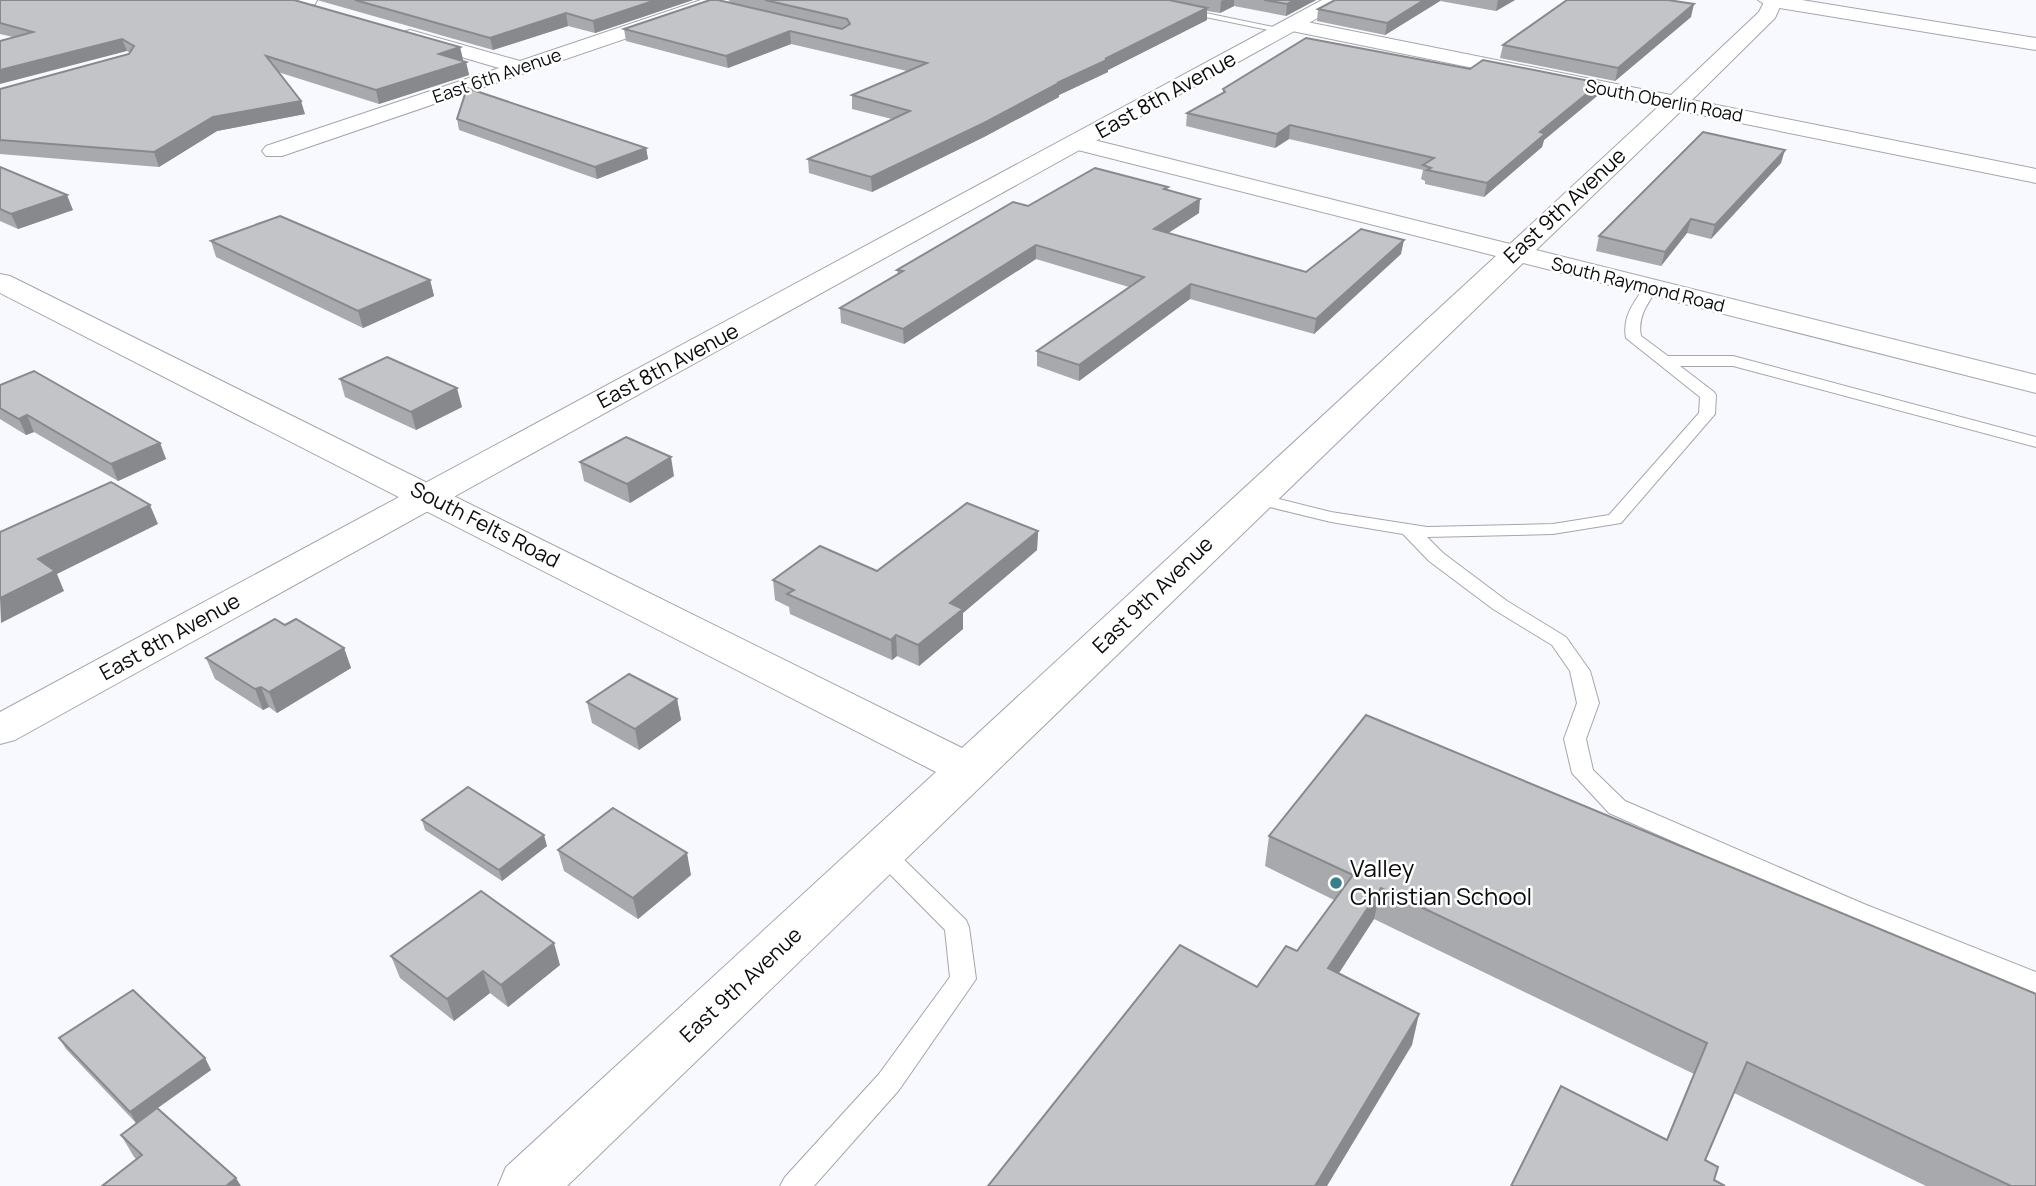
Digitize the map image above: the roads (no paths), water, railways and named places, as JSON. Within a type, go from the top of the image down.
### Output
[{"type":"street","name":"East 8th Avenue","points":[[0,730],[1336,0]]},
{"type":"street","points":[[1767,0],[2036,44]]},
{"type":"street","name":"East 9th Avenue","points":[[527,1186],[1513,253],[1676,103],[1768,14],[1773,0]]},
{"type":"street","name":"East 6th Avenue","points":[[274,151],[717,4]]},
{"type":"street","name":"South Oberlin Road","points":[[1288,28],[2036,176]]},
{"type":"street","points":[[390,30],[523,68]]},
{"type":"street","name":"South Raymond Road","points":[[1078,143],[2036,384]]},
{"type":"street","name":"South Felts Road","points":[[0,282],[969,770]]},
{"type":"lane","points":[[1128,0],[1288,28]]},
{"type":"lane","points":[[1255,498],[1331,517],[1427,532],[1553,529],[1615,519],[1707,414],[1709,395],[1634,338],[1630,328],[1636,309],[1651,288]]},
{"type":"lane","points":[[1663,361],[1733,361],[2036,442]]},
{"type":"lane","points":[[1409,529],[1436,557],[1500,605],[1559,641],[1580,671],[1588,703],[1575,739],[1583,774],[1617,807],[1854,911],[2036,983]]},
{"type":"lane","points":[[795,1186],[889,1082],[963,979],[957,927],[882,852]]},
{"type":"place","name":"Valley Christian School","points":[[1336,883]]}]
